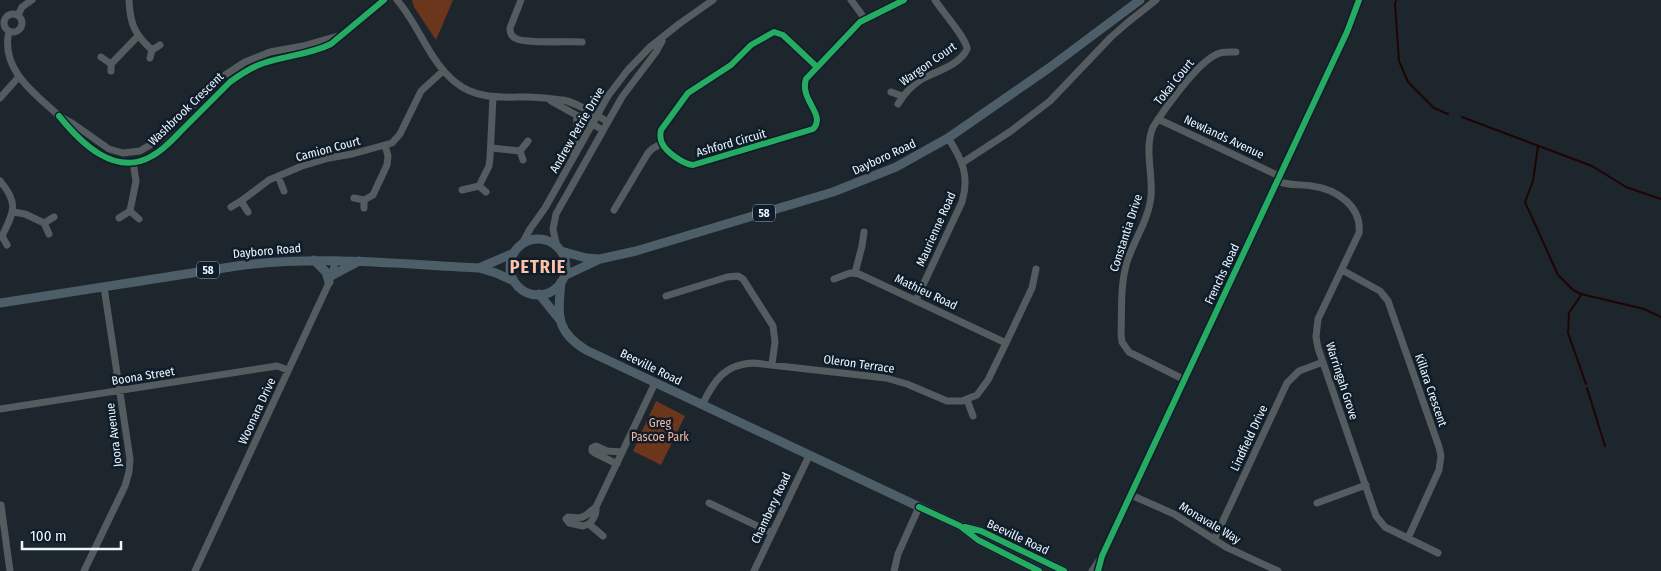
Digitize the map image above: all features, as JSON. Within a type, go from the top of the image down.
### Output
[{"type":"main road","name":"Dayboro Road","points":[[562,279],[600,259],[636,251],[833,192],[896,166],[948,138],[1049,68],[1140,0]]},
{"type":"main road","name":"58","points":[[514,253],[522,244],[540,239],[549,241],[559,249]]},
{"type":"main road","name":"Dayboro Road","points":[[559,249],[586,258],[600,259]]},
{"type":"main road","points":[[559,249],[565,260],[560,320]]},
{"type":"main road","name":"Dayboro Road","points":[[478,268],[514,253]]},
{"type":"main road","points":[[514,253],[510,265],[514,281]]},
{"type":"main road","points":[[314,260],[330,279],[359,261]]},
{"type":"main road","name":"Dayboro Road","points":[[0,303],[267,262],[336,260],[478,268],[514,281]]},
{"type":"main road","name":"58","points":[[514,281],[527,292],[539,294],[550,292],[562,279]]},
{"type":"main road","name":"Beeville Road","points":[[539,294],[560,320],[565,333],[580,346],[809,456],[960,526],[980,531],[1064,571]]},
{"type":"main road","name":"Beeville Road","points":[[960,526],[978,540],[1040,571]]},
{"type":"street","points":[[18,15],[22,7],[32,0]]},
{"type":"street","points":[[129,0],[130,19],[134,29],[138,36],[152,50]]},
{"type":"street","points":[[385,0],[391,2],[397,0],[443,71],[473,93],[493,97],[530,97],[564,100],[608,122]]},
{"type":"street","name":"Washbrook Crescent","points":[[59,116],[68,128],[100,155],[119,162],[133,162],[150,158],[230,82],[241,74],[266,62],[310,53],[331,44],[385,0]]},
{"type":"street","points":[[521,0],[510,28],[514,38],[524,41],[582,42]]},
{"type":"street","name":"Andrew Petrie Drive","points":[[522,244],[545,208],[608,96],[627,71],[642,54],[713,0]]},
{"type":"street","points":[[851,0],[864,19]]},
{"type":"street","name":"Ashford Circuit","points":[[662,144],[682,162],[693,166],[812,129],[817,125],[818,119],[805,93],[806,79],[864,19],[904,0]]},
{"type":"street","name":"Wargon Court","points":[[898,104],[902,96],[923,78],[938,72],[963,56],[967,49],[965,40],[935,0]]},
{"type":"street","points":[[962,163],[1011,132],[1050,101],[1110,38],[1156,0]]},
{"type":"street","name":"Frenchs Road","points":[[1092,571],[1102,556],[1185,380],[1347,32],[1359,0]]},
{"type":"street","points":[[10,14],[18,15],[23,23],[20,29],[15,32],[9,31],[2,21],[10,14]]},
{"type":"street","name":"Washbrook Crescent","points":[[9,31],[3,46],[3,60],[10,74],[59,116],[109,149],[123,153],[140,151],[147,148],[225,75],[245,62],[264,54],[311,44],[340,35]]},
{"type":"street","points":[[614,210],[648,153],[652,148],[662,144],[661,130],[688,93],[731,65],[747,49],[769,33],[774,32],[783,35],[817,67]]},
{"type":"street","points":[[101,57],[111,68],[138,36]]},
{"type":"street","name":"Andrew Petrie Drive","points":[[559,249],[553,229],[556,214],[603,130],[628,89],[656,52],[663,38]]},
{"type":"street","points":[[150,58],[152,50],[160,45]]},
{"type":"street","name":"Tokai Court","points":[[1158,119],[1201,65],[1217,54],[1236,52]]},
{"type":"street","points":[[354,198],[364,204],[373,195],[387,165],[388,156],[385,146],[392,143],[400,134],[421,91],[443,71]]},
{"type":"street","points":[[0,98],[16,80]]},
{"type":"street","name":"Wargon Court","points":[[891,92],[902,96]]},
{"type":"street","points":[[479,186],[489,166],[492,148],[493,97]]},
{"type":"street","points":[[548,100],[603,130]]},
{"type":"street","points":[[574,156],[573,148],[578,125],[576,115]]},
{"type":"street","name":"Newlands Avenue","points":[[1158,119],[1278,178]]},
{"type":"street","name":"Constantia Drive","points":[[1158,119],[1149,136],[1151,190],[1149,207],[1127,262],[1122,282],[1121,335],[1125,348],[1133,355],[1185,380]]},
{"type":"street","name":"Maurienne Road","points":[[916,300],[962,202],[966,185],[962,163],[948,138]]},
{"type":"street","points":[[520,152],[528,141]]},
{"type":"street","name":"Camion Court","points":[[231,207],[278,176],[329,158],[385,146]]},
{"type":"street","points":[[492,148],[520,152]]},
{"type":"street","points":[[520,152],[523,160]]},
{"type":"street","points":[[120,218],[130,212],[136,181],[133,162]]},
{"type":"street","points":[[278,176],[284,191]]},
{"type":"street","name":"Warringah Grove","points":[[1278,178],[1284,183],[1329,190],[1342,197],[1354,208],[1359,220],[1359,233],[1318,319],[1316,337],[1376,516],[1385,527],[1438,553]]},
{"type":"street","points":[[0,181],[11,199],[13,212],[1,236],[7,245]]},
{"type":"street","points":[[462,190],[479,186]]},
{"type":"street","points":[[479,186],[486,192]]},
{"type":"street","points":[[240,201],[248,212]]},
{"type":"street","points":[[13,212],[25,214],[44,223],[49,234]]},
{"type":"street","points":[[130,212],[139,219]]},
{"type":"street","points":[[44,223],[54,217]]},
{"type":"street","points":[[834,279],[855,273],[864,232]]},
{"type":"street","name":"Woonara Drive","points":[[195,571],[330,279],[336,260]]},
{"type":"street","points":[[973,416],[967,400],[985,386],[1032,288],[1036,269]]},
{"type":"street","name":"Killara Crescent","points":[[1342,270],[1380,291],[1388,301],[1439,447],[1441,456],[1439,470],[1408,538]]},
{"type":"street","name":"Mathieu Road","points":[[855,273],[864,275],[1006,343]]},
{"type":"street","points":[[666,296],[727,276],[739,274],[773,326],[775,342],[772,364]]},
{"type":"street","name":"Joora Avenue","points":[[84,571],[130,472],[130,459],[104,287]]},
{"type":"street","name":"Lindfield Drive","points":[[1214,540],[1287,383],[1299,372],[1323,362]]},
{"type":"street","name":"Oleron Terrace","points":[[702,406],[715,382],[731,368],[746,363],[772,364],[886,378],[907,384],[942,400],[952,402],[967,400]]},
{"type":"street","name":"Boona Street","points":[[0,409],[276,366],[288,370]]},
{"type":"street","points":[[596,507],[583,518],[562,518],[568,523],[583,526],[589,524],[655,383]]},
{"type":"street","points":[[617,464],[595,454],[592,448],[596,446],[607,451],[622,452]]},
{"type":"street","name":"Chambery Road","points":[[754,571],[809,456]]},
{"type":"street","points":[[1316,503],[1366,485]]},
{"type":"street","name":"Monavale Way","points":[[1131,495],[1174,514],[1214,540],[1278,571]]},
{"type":"street","points":[[709,503],[772,533]]},
{"type":"street","points":[[2,505],[10,571]]},
{"type":"street","points":[[894,571],[898,554],[919,507]]},
{"type":"street","points":[[589,524],[603,536]]},
{"type":"street","name":"Frenchs Road","points":[[1098,571],[1102,556]]},
{"type":"green space","points":[[412,0],[453,0],[436,40],[414,7]]},
{"type":"green space","name":"Greg Pascoe Park","points":[[656,401],[685,416],[661,465],[633,451]]},
{"type":"waterway","points":[[1396,0],[1399,61],[1408,82],[1434,108],[1448,114]]},
{"type":"waterway","points":[[1462,117],[1592,166],[1626,187],[1661,199]]},
{"type":"waterway","points":[[1538,146],[1533,181],[1525,202],[1558,275],[1573,290],[1581,294],[1644,309],[1661,317]]},
{"type":"waterway","points":[[1581,295],[1569,313],[1568,333],[1586,384]]},
{"type":"waterway","points":[[1587,388],[1605,446]]},
{"type":"cycle path","points":[[59,116],[77,136],[100,154],[112,160],[125,163],[138,162],[152,156],[165,147],[230,82],[242,74],[264,63],[323,48],[331,44],[384,0]]},
{"type":"cycle path","points":[[817,67],[783,35],[774,32],[751,45],[731,65],[688,93],[661,130],[660,137],[662,143],[675,157],[693,165],[813,129],[817,118],[806,94],[806,79],[860,22],[904,0]]},
{"type":"cycle path","points":[[1098,571],[1102,556],[1347,32],[1359,0]]},
{"type":"cycle path","points":[[919,507],[960,526],[978,540],[1039,571]]},
{"type":"cycle path","points":[[965,527],[981,531],[1064,571]]},
{"type":"district","name":"PETRIE","points":[[538,267]]}]
